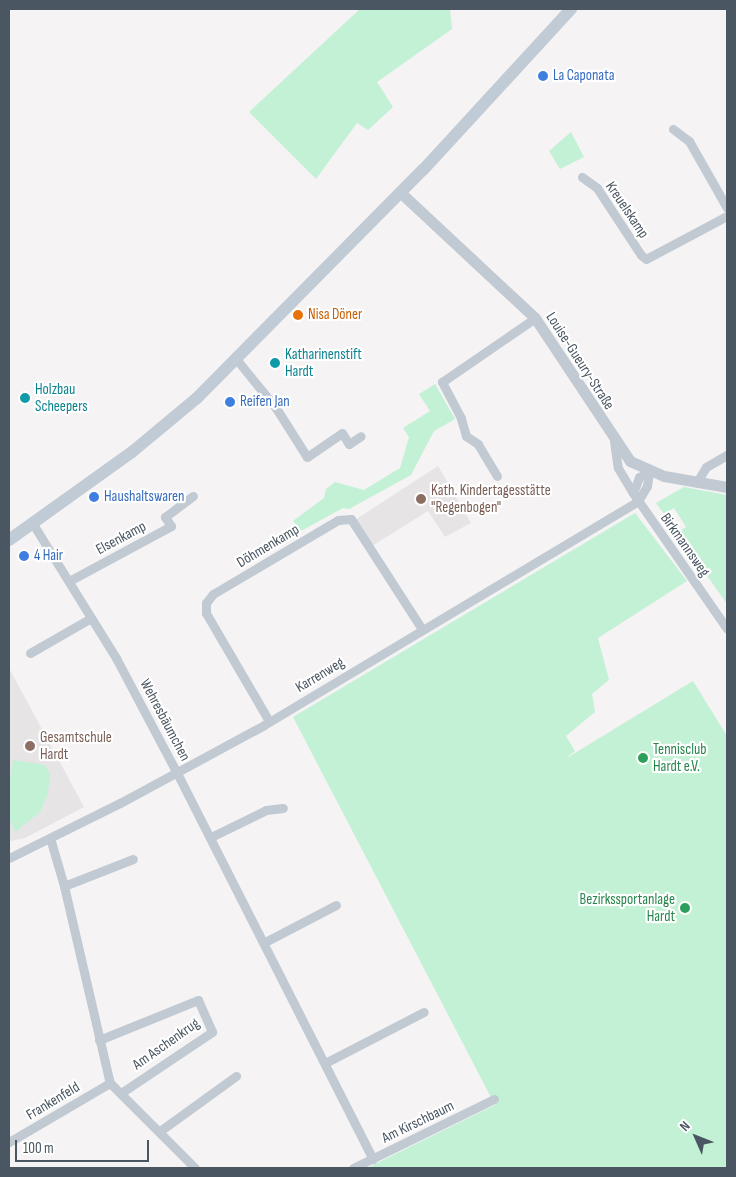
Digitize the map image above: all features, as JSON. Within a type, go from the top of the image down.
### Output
[{"type":"main road","points":[[9,540],[34,524],[132,452],[237,360],[401,193],[571,9]]},
{"type":"street","points":[[673,129],[689,141],[727,208]]},
{"type":"street","name":"Kreuelskamp","points":[[582,177],[597,188],[641,255],[646,259],[727,216]]},
{"type":"street","name":"Louise-Gueury-Straße","points":[[401,193],[535,318],[614,441],[630,461],[648,472],[727,487]]},
{"type":"street","points":[[497,476],[478,444],[466,436],[461,418],[442,382],[535,318]]},
{"type":"street","points":[[237,360],[276,408],[307,457],[342,433],[349,444],[361,436]]},
{"type":"street","points":[[614,441],[618,468],[638,501],[647,486],[648,472]]},
{"type":"street","points":[[697,482],[706,467],[727,455]]},
{"type":"street","points":[[633,493],[639,477],[648,472]]},
{"type":"street","name":"Elsenkamp","points":[[69,581],[171,526],[165,517],[193,496]]},
{"type":"street","name":"Birkmannsweg","points":[[638,501],[727,629]]},
{"type":"street","name":"Karrenweg","points":[[9,858],[177,772],[270,721],[638,501]]},
{"type":"street","name":"Döhmenkamp","points":[[270,721],[206,613],[206,603],[214,594],[338,520],[350,519],[422,629]]},
{"type":"street","name":"Wehresbäumchen","points":[[34,524],[91,618],[177,772],[265,942],[373,1159]]},
{"type":"street","points":[[30,653],[91,618]]},
{"type":"street","points":[[211,837],[266,810],[283,808]]},
{"type":"street","points":[[50,838],[64,886],[110,1083],[195,1168]]},
{"type":"street","points":[[64,886],[133,859]]},
{"type":"street","points":[[265,942],[336,905]]},
{"type":"street","name":"Am Aschenkrug","points":[[99,1040],[198,1000],[212,1032],[121,1093]]},
{"type":"street","points":[[325,1063],[424,1012]]},
{"type":"street","points":[[160,1131],[236,1076]]},
{"type":"street","name":"Frankenfeld","points":[[9,1142],[110,1083]]},
{"type":"street","name":"Am Kirschbaum","points":[[354,1168],[494,1099]]},
{"type":"shaded area","name":"Kath. Kindertagesstätte \"Regenbogen\"","points":[[438,466],[471,523],[445,537],[428,511],[372,546],[355,520]]},
{"type":"shaded area","name":"Gesamtschule Hardt","points":[[9,668],[84,807],[25,838],[10,841],[9,845]]},
{"type":"green space","points":[[360,9],[450,9],[452,29],[377,82],[393,107],[368,130],[357,123],[316,179],[249,112]]},
{"type":"green space","points":[[571,132],[584,157],[560,169],[549,151]]},
{"type":"green space","points":[[435,384],[455,419],[434,431],[411,475],[349,509],[343,508],[301,531],[293,521],[324,498],[326,489],[335,482],[364,490],[400,468],[409,437],[403,428],[430,411],[419,394]]},
{"type":"green space","points":[[684,487],[727,495],[727,604],[677,533],[686,527],[674,508],[664,514],[656,503]]},
{"type":"green space","points":[[635,513],[687,581],[598,638],[609,680],[592,694],[595,712],[566,736],[575,751],[565,759],[693,681],[727,736],[727,1168],[367,1168],[495,1105],[293,717]]},
{"type":"green space","points":[[13,760],[45,765],[50,774],[48,793],[40,812],[15,832],[9,818],[9,784]]},
{"type":"place","name":"La Caponata","points":[[543,76]]},
{"type":"place","name":"Nisa Döner","points":[[298,315]]},
{"type":"place","name":"Katharinenstift Hardt","points":[[275,363]]},
{"type":"place","name":"Holzbau Scheepers","points":[[25,398]]},
{"type":"place","name":"Reifen Jan","points":[[230,402]]},
{"type":"place","name":"Haushaltswaren","points":[[94,497]]},
{"type":"place","name":"Kath. Kindertagesstätte \"Regenbogen\"","points":[[421,499]]},
{"type":"place","name":"4 Hair","points":[[24,556]]},
{"type":"place","name":"Gesamtschule Hardt","points":[[30,746]]},
{"type":"place","name":"Tennisclub Hardt e.V.","points":[[643,758]]},
{"type":"place","name":"Bezirkssportanlage Hardt","points":[[685,908]]}]
